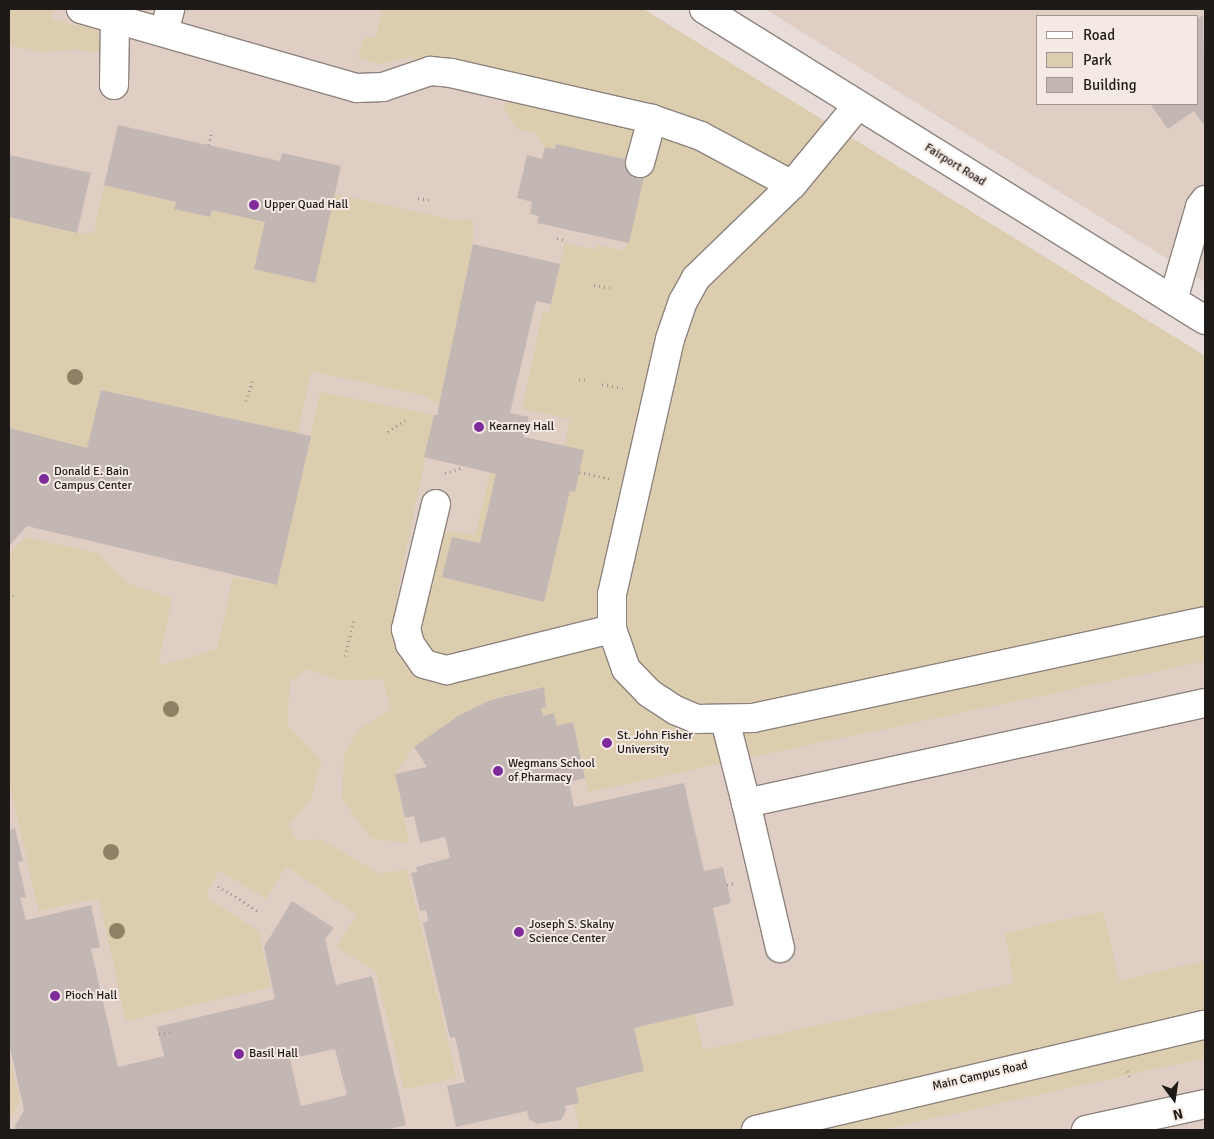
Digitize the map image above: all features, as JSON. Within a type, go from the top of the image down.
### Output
[{"type":"street","points":[[81,9],[116,18],[167,20],[357,88],[382,87],[430,71],[452,73],[652,119],[701,136],[792,185]]},
{"type":"street","name":"Fairport Road","points":[[704,9],[1205,320]]},
{"type":"street","points":[[114,85],[116,18]]},
{"type":"street","points":[[858,105],[792,185],[720,251],[696,278],[683,301],[670,339],[612,594],[612,629],[626,669],[649,694],[674,710],[696,719],[754,718],[1205,622]]},
{"type":"street","points":[[640,163],[652,119]]},
{"type":"street","points":[[1173,300],[1200,207],[1205,200]]},
{"type":"street","points":[[436,504],[406,628],[410,644],[424,664],[447,670],[612,629]]},
{"type":"street","points":[[746,803],[1205,703]]},
{"type":"street","points":[[725,720],[780,948]]},
{"type":"street","name":"Main Campus Road","points":[[756,1130],[792,1126],[1205,1025]]},
{"type":"street","points":[[1086,1130],[1205,1104]]},
{"type":"path","points":[[209,145],[212,130]]},
{"type":"path","points":[[418,198],[430,200]]},
{"type":"path","points":[[557,238],[567,241]]},
{"type":"path","points":[[594,285],[610,288]]},
{"type":"path","points":[[580,379],[585,380]]},
{"type":"path","points":[[246,401],[253,380]]},
{"type":"path","points":[[602,384],[623,388]]},
{"type":"path","points":[[388,432],[405,420]]},
{"type":"path","points":[[445,473],[464,466]]},
{"type":"path","points":[[579,472],[612,479]]},
{"type":"path","points":[[9,592],[14,597]]},
{"type":"path","points":[[346,656],[354,620]]},
{"type":"path","points":[[218,886],[260,912]]},
{"type":"path","points":[[159,1034],[171,1032]]},
{"type":"shaded area","name":"St. John Fisher University","points":[[9,9],[643,9],[1205,356],[1205,1130],[9,1130]]},
{"type":"shaded area","points":[[765,9],[1205,9],[1205,282]]},
{"type":"green space","points":[[9,9],[54,9],[51,19],[97,30],[102,49],[95,53],[77,49],[41,52],[9,45]]},
{"type":"green space","points":[[376,9],[643,9],[1205,356],[1205,661],[588,792],[573,722],[557,726],[543,716],[541,708],[546,707],[543,687],[518,692],[491,700],[458,716],[414,747],[395,774],[409,843],[371,839],[342,798],[344,754],[359,729],[391,709],[383,679],[336,680],[308,669],[290,681],[287,725],[322,761],[310,801],[288,826],[298,841],[321,839],[380,874],[407,869],[457,1078],[404,1089],[376,971],[336,947],[357,915],[286,866],[266,899],[219,870],[205,897],[259,931],[271,987],[126,1021],[99,898],[39,911],[9,783],[9,555],[26,537],[100,554],[118,575],[132,585],[172,598],[158,666],[217,649],[233,577],[277,585],[320,392],[434,415],[394,609],[421,616],[441,533],[449,531],[475,535],[490,473],[496,474],[480,543],[452,537],[442,577],[544,602],[570,491],[575,491],[584,451],[565,446],[570,419],[522,409],[543,312],[549,312],[565,243],[596,250],[598,245],[625,251],[647,164],[556,144],[555,149],[545,147],[535,133],[517,129],[504,108],[511,75],[428,58],[414,61],[413,56],[380,64],[357,57],[365,37],[375,38],[383,11]]},
{"type":"green space","points":[[104,185],[176,202],[174,208],[212,210],[265,222],[254,269],[314,283],[335,194],[454,220],[473,219],[473,244],[464,284],[467,285],[439,404],[422,395],[311,371],[298,433],[101,390],[87,448],[9,428],[9,217],[77,233],[94,233]]},
{"type":"green space","points":[[1103,911],[1119,981],[1205,961],[1205,1058],[880,1130],[580,1130],[574,1104],[576,1088],[644,1071],[634,1028],[694,1014],[703,1050],[1014,983],[1005,933]]},
{"type":"green space","points":[[9,1054],[20,1101],[9,1119]]},
{"type":"building","points":[[1203,15],[1205,122],[1203,124],[1194,111],[1168,129],[1151,105],[1199,105],[1199,18]]},
{"type":"building","name":"Upper Quad Hall","points":[[118,125],[280,161],[282,153],[341,166],[315,283],[254,269],[265,222],[212,210],[210,217],[174,209],[176,202],[104,185]]},
{"type":"building","points":[[556,144],[647,164],[629,243],[537,223],[539,216],[530,214],[532,202],[517,198],[527,155],[542,159],[545,147],[555,149]]},
{"type":"building","points":[[9,155],[91,173],[77,233],[9,217]]},
{"type":"building","name":"Kearney Hall","points":[[473,244],[560,264],[551,304],[536,301],[510,413],[529,417],[524,437],[584,450],[575,492],[570,491],[544,602],[442,577],[452,537],[480,543],[496,474],[424,457],[434,415],[437,415]]},
{"type":"building","points":[[101,390],[311,436],[277,585],[27,526],[9,546],[9,428],[87,448]]},
{"type":"building","points":[[544,687],[546,707],[541,708],[543,716],[554,713],[557,726],[573,722],[585,778],[569,782],[574,807],[684,783],[704,871],[723,867],[731,903],[713,908],[734,1005],[634,1028],[644,1071],[576,1088],[579,1103],[565,1106],[566,1111],[561,1120],[537,1124],[529,1119],[527,1111],[456,1127],[447,1086],[465,1082],[455,1037],[450,1038],[423,923],[428,921],[426,910],[420,911],[411,873],[417,872],[416,867],[450,858],[445,837],[420,843],[414,816],[405,818],[395,774],[427,767],[414,747],[458,716],[491,700]]},
{"type":"building","points":[[15,828],[23,861],[18,862],[26,897],[20,898],[26,920],[91,905],[100,947],[91,949],[118,1067],[164,1056],[157,1027],[275,999],[264,947],[292,901],[334,928],[325,939],[336,985],[372,976],[406,1125],[385,1130],[16,1130],[15,1126],[24,1110],[9,1043],[9,830]],"holes":[[[335,1049],[347,1095],[301,1106],[290,1059]]]},
{"type":"place","name":"Upper Quad Hall","points":[[254,205]]},
{"type":"place","name":"Kearney Hall","points":[[479,427]]},
{"type":"place","name":"Donald E. Bain Campus Center","points":[[44,479]]},
{"type":"place","name":"St. John Fisher University","points":[[607,743]]},
{"type":"place","name":"Wegmans School of Pharmacy","points":[[498,771]]},
{"type":"place","name":"Joseph S. Skalny Science Center","points":[[519,932]]},
{"type":"place","name":"Pioch Hall","points":[[55,996]]},
{"type":"place","name":"Basil Hall","points":[[239,1054]]}]
